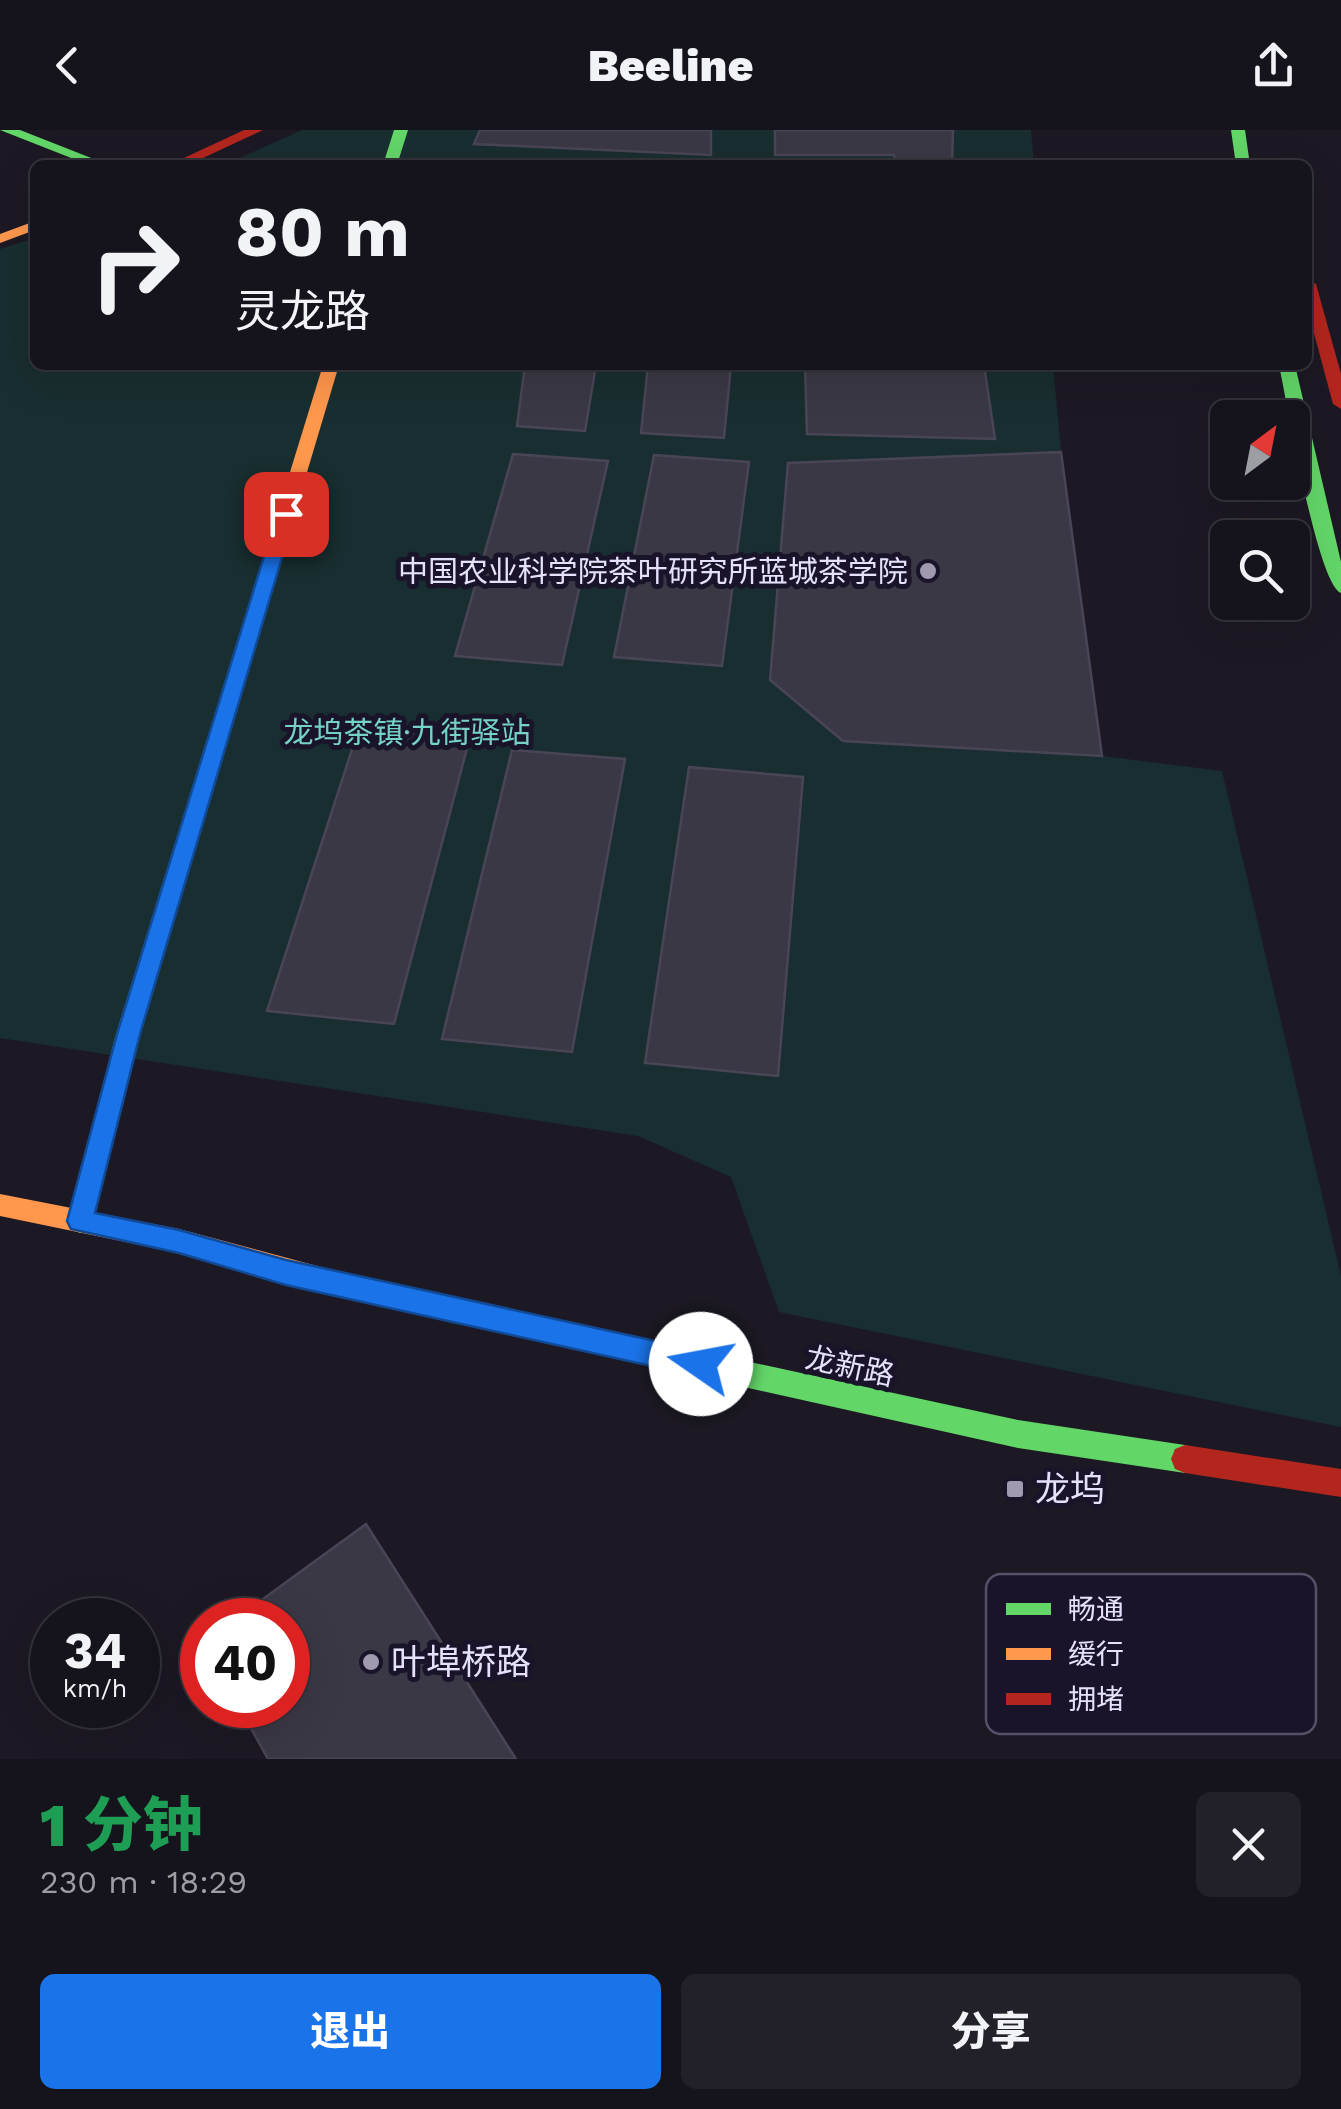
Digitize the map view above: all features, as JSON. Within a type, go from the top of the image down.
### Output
[{"type":"main road","points":[[7,130],[88,160]]},
{"type":"main road","points":[[187,160],[256,130]]},
{"type":"main road","points":[[391,160],[400,130]]},
{"type":"main road","points":[[1238,130],[1242,160]]},
{"type":"main road","points":[[0,239],[30,227]]},
{"type":"main road","points":[[1312,299],[1341,404]]},
{"type":"main road","points":[[80,1221],[128,1034],[329,370]]},
{"type":"main road","points":[[1287,370],[1326,546],[1341,588]]},
{"type":"main road","name":"龙新路","points":[[0,1205],[179,1242],[286,1272],[1018,1434],[1341,1483]]},
{"type":"green space","points":[[302,130],[1031,130],[1034,160],[235,160]]},
{"type":"green space","name":"龙坞茶镇·九街驿站","points":[[30,240],[30,370],[1053,370],[1061,452],[788,463],[770,680],[843,741],[1102,756],[1222,771],[1341,1276],[1341,1427],[779,1312],[731,1177],[638,1136],[0,1038],[0,249]]},
{"type":"building","points":[[480,130],[711,130],[711,155],[474,144]]},
{"type":"building","points":[[775,130],[953,130],[952,160],[895,160],[894,155],[775,155]]},
{"type":"building","points":[[524,370],[595,370],[585,431],[517,426]]},
{"type":"building","points":[[647,370],[731,370],[724,438],[641,433]]},
{"type":"building","points":[[805,370],[985,370],[995,439],[807,434]]},
{"type":"building","name":"中国农业科学院茶叶研究所蓝城茶学院","points":[[1061,452],[1102,756],[843,741],[770,680],[788,463]]},
{"type":"building","points":[[513,454],[608,461],[562,665],[455,656]]},
{"type":"building","points":[[654,455],[749,462],[722,666],[614,657]]},
{"type":"building","points":[[359,728],[470,737],[394,1024],[267,1011]]},
{"type":"building","points":[[512,750],[625,759],[572,1052],[442,1039]]},
{"type":"building","points":[[689,767],[803,777],[778,1076],[645,1063]]},
{"type":"building","name":"叶埠桥路","points":[[366,1524],[516,1759],[268,1759],[251,1728],[310,1728],[310,1598],[264,1598]]},
{"type":"traffic: fast","points":[[7,130],[88,160]]},
{"type":"traffic: fast","points":[[392,160],[401,130]]},
{"type":"traffic: fast","points":[[1238,130],[1242,160]]},
{"type":"traffic: fast","points":[[1288,370],[1326,546],[1341,587]]},
{"type":"traffic: fast","points":[[80,1221],[128,1034],[267,576]]},
{"type":"traffic: fast","points":[[362,1290],[1018,1434],[1185,1459]]},
{"type":"traffic: slow","points":[[0,239],[30,227]]},
{"type":"traffic: slow","points":[[267,576],[329,370]]},
{"type":"traffic: slow","points":[[0,1205],[179,1241],[362,1290]]},
{"type":"traffic: jam","points":[[187,160],[256,130]]},
{"type":"traffic: jam","points":[[1312,299],[1341,404]]},
{"type":"traffic: jam","points":[[1185,1459],[1341,1483]]},
{"type":"place","name":"中国农业科学院茶叶研究所蓝城茶学院","points":[[928,571]]},
{"type":"place","name":"龙坞","points":[[1015,1489]]},
{"type":"place","name":"叶埠桥路","points":[[371,1662]]},
{"type":"route","points":[[286,514],[128,1034],[80,1221],[179,1242],[286,1272],[701,1364]]}]
